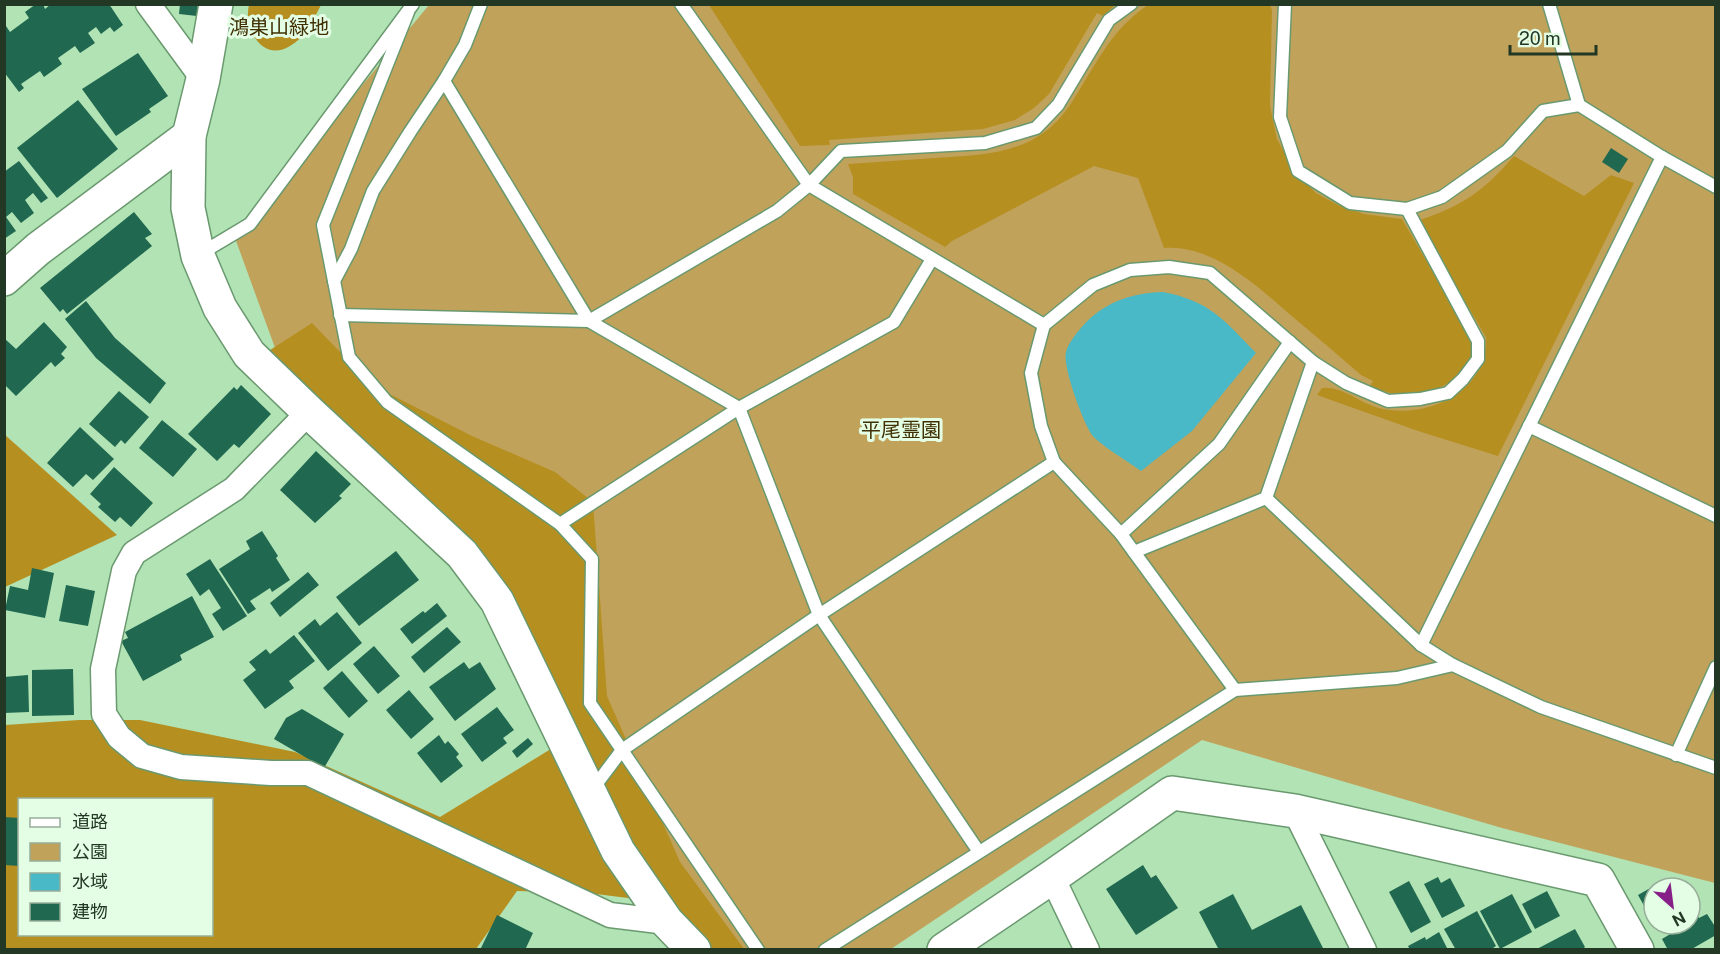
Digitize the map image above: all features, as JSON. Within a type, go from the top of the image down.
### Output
[{"type":"street","points":[[148,4],[203,79]]},
{"type":"street","points":[[216,4],[203,79],[189,136],[188,208],[198,256],[220,308],[249,354],[462,554],[496,601],[618,850],[667,922],[694,950]]},
{"type":"street","points":[[4,279],[38,249],[189,136]]},
{"type":"street","points":[[309,412],[234,489],[134,553],[124,571],[103,669],[104,714],[119,737],[142,756],[181,767],[308,773],[610,915],[667,922]]},
{"type":"street","points":[[944,950],[1052,878],[1172,793],[1295,811],[1598,880],[1637,950]]},
{"type":"street","points":[[1295,811],[1364,950]]},
{"type":"street","points":[[1052,878],[1087,950]]},
{"type":"lane","points":[[334,280],[351,249],[374,191],[465,45],[481,4]]},
{"type":"lane","points":[[681,4],[809,185],[1044,325]]},
{"type":"lane","points":[[589,321],[777,212],[809,185],[841,151],[985,143],[1036,128],[1058,105],[1109,20],[1131,4]]},
{"type":"lane","points":[[1285,4],[1280,117],[1298,171],[1350,203],[1407,208],[1442,197],[1507,151],[1544,111],[1579,105]]},
{"type":"lane","points":[[1549,4],[1579,105],[1662,157],[1716,187]]},
{"type":"lane","points":[[198,256],[250,224],[410,8]]},
{"type":"lane","points":[[410,8],[323,225],[349,357],[387,402],[560,524],[592,559],[591,703],[758,950]]},
{"type":"lane","points":[[444,81],[589,321]]},
{"type":"lane","points":[[1421,645],[1662,157]]},
{"type":"lane","points":[[1235,690],[1120,534],[1054,462],[1041,426],[1031,373],[1044,325],[1093,285],[1130,270],[1169,267],[1210,273],[1312,362],[1346,383],[1388,401],[1420,399],[1448,393],[1463,379],[1478,359],[1478,341],[1407,208]]},
{"type":"lane","points":[[560,524],[739,408],[894,322],[932,259]]},
{"type":"lane","points":[[340,315],[589,321],[739,408],[819,615],[979,852]]},
{"type":"lane","points":[[1120,534],[1219,444],[1290,342]]},
{"type":"lane","points":[[1134,552],[1266,498],[1312,362]]},
{"type":"lane","points":[[1529,426],[1716,516]]},
{"type":"lane","points":[[589,793],[622,750],[819,615],[1054,462]]},
{"type":"lane","points":[[1266,498],[1421,645],[1453,665],[1541,707],[1716,768]]},
{"type":"lane","points":[[825,950],[1235,690],[1397,678],[1453,665]]},
{"type":"lane","points":[[1676,755],[1716,667]]},
{"type":"green space","name":"鴻巣山緑地","points":[[249,4],[321,5],[308,28],[296,42],[280,50],[271,50],[257,41],[252,33],[249,24]]},
{"type":"green space","name":"平尾霊園","points":[[429,5],[1715,5],[1715,883],[1702,880],[1702,876],[1688,876],[1502,828],[1202,740],[891,949],[731,949],[503,586],[278,356],[235,238]]},
{"type":"green space","points":[[709,5],[1115,5],[1103,16],[1097,13],[1049,94],[1034,108],[1015,120],[983,129],[829,140],[830,145],[800,146]]},
{"type":"green space","points":[[1148,5],[1270,5],[1272,10],[1270,106],[1277,139],[1297,175],[1316,193],[1338,205],[1364,214],[1402,219],[1473,341],[1470,362],[1454,379],[1433,390],[1412,395],[1391,393],[1370,386],[1373,381],[1361,375],[1235,270],[1201,253],[1164,248],[1138,178],[1094,166],[952,241],[945,247],[853,194],[853,177],[848,164],[992,153],[1027,143],[1042,134],[1070,105],[1113,38],[1123,26]]},
{"type":"green space","points":[[1514,156],[1584,196],[1611,175],[1634,183],[1498,456],[1418,431],[1317,395],[1322,388],[1330,388],[1379,408],[1397,411],[1416,410],[1451,398],[1466,387],[1477,373],[1484,356],[1486,337],[1417,221],[1459,204],[1471,196],[1492,179]]},
{"type":"green space","points":[[312,323],[372,385],[472,436],[555,472],[593,502],[607,696],[680,862],[744,949],[708,949],[652,901],[588,893],[517,891],[476,949],[5,950],[5,725],[79,720],[140,720],[295,752],[440,817],[572,736],[502,586],[267,352]]},
{"type":"green space","points":[[4,434],[117,535],[5,587],[4,587]]},
{"type":"water","points":[[1163,292],[1193,301],[1215,313],[1256,353],[1192,431],[1141,471],[1092,435],[1074,394],[1067,369],[1066,352],[1070,343],[1089,319],[1107,306],[1128,297]]},
{"type":"building","points":[[36,4],[43,4],[45,9],[51,4],[109,4],[123,25],[114,32],[110,27],[101,34],[96,27],[88,33],[95,43],[80,53],[75,46],[58,58],[62,64],[44,77],[40,71],[21,84],[24,88],[19,92],[4,72],[4,23],[10,32],[29,18],[25,12]]},
{"type":"building","points":[[180,4],[198,4],[197,16],[179,14]]},
{"type":"building","points":[[138,53],[168,96],[149,109],[151,112],[116,136],[82,89]]},
{"type":"building","points":[[78,100],[118,149],[57,198],[17,148]]},
{"type":"building","points":[[1611,148],[1628,159],[1619,173],[1602,162]]},
{"type":"building","points":[[19,161],[48,198],[41,203],[33,193],[25,200],[34,213],[21,223],[12,212],[6,217],[16,231],[4,239],[4,172]]},
{"type":"building","points":[[134,212],[152,234],[145,238],[152,246],[67,314],[63,309],[60,312],[40,288]]},
{"type":"building","points":[[86,301],[115,338],[166,383],[150,404],[96,358],[65,319]]},
{"type":"building","points":[[44,322],[67,347],[61,354],[65,358],[55,367],[51,362],[16,396],[4,384],[4,338],[16,349]]},
{"type":"building","points":[[241,385],[271,414],[239,448],[234,444],[217,461],[188,434],[234,387],[237,390]]},
{"type":"building","points":[[119,391],[149,417],[125,444],[121,440],[115,447],[89,424]]},
{"type":"building","points":[[162,420],[197,449],[173,477],[139,448]]},
{"type":"building","points":[[80,427],[114,459],[93,480],[86,474],[73,487],[47,463]]},
{"type":"building","points":[[316,451],[351,484],[339,496],[342,498],[315,523],[280,490]]},
{"type":"building","points":[[114,467],[153,503],[131,527],[120,517],[115,522],[98,507],[101,504],[90,494]]},
{"type":"building","points":[[262,531],[290,580],[272,592],[270,588],[250,601],[256,609],[248,614],[219,569],[250,549],[246,541]]},
{"type":"building","points":[[396,551],[419,580],[359,626],[336,597]]},
{"type":"building","points":[[210,559],[247,616],[223,631],[212,614],[221,608],[209,589],[200,596],[186,574]]},
{"type":"building","points":[[32,568],[54,573],[45,618],[5,610],[10,586],[28,590]]},
{"type":"building","points":[[308,572],[319,585],[280,617],[270,603]]},
{"type":"building","points":[[66,585],[95,591],[88,626],[59,621]]},
{"type":"building","points":[[192,596],[214,637],[180,655],[182,660],[143,681],[121,641],[128,638],[125,632]]},
{"type":"building","points":[[437,603],[447,616],[412,644],[400,629]]},
{"type":"building","points":[[337,612],[362,643],[328,671],[298,633],[315,619],[320,626]]},
{"type":"building","points":[[447,627],[461,642],[424,673],[411,657]]},
{"type":"building","points":[[294,635],[315,661],[289,681],[294,688],[265,709],[243,680],[256,670],[249,662],[266,649],[270,654]]},
{"type":"building","points":[[374,646],[400,676],[378,694],[353,664]]},
{"type":"building","points":[[464,662],[469,669],[480,662],[496,689],[455,721],[429,687]]},
{"type":"building","points":[[73,669],[74,715],[32,716],[32,670]]},
{"type":"building","points":[[342,671],[368,701],[349,718],[323,688]]},
{"type":"building","points":[[28,675],[29,712],[4,713],[4,677]]},
{"type":"building","points":[[409,690],[434,719],[411,739],[386,710]]},
{"type":"building","points":[[497,707],[514,730],[503,738],[507,743],[482,762],[461,734]]},
{"type":"building","points":[[302,709],[344,734],[324,768],[274,739],[286,718]]},
{"type":"building","points":[[439,735],[445,744],[448,741],[459,754],[456,757],[463,766],[441,783],[417,753]]},
{"type":"building","points":[[528,738],[533,744],[517,758],[512,751]]},
{"type":"building","points":[[4,817],[18,818],[18,866],[4,865]]},
{"type":"building","points":[[1143,865],[1151,878],[1156,875],[1178,908],[1136,935],[1106,889]]},
{"type":"building","points":[[1438,877],[1441,883],[1450,878],[1465,906],[1442,918],[1424,884]]},
{"type":"building","points":[[1409,881],[1431,922],[1411,933],[1389,892]]},
{"type":"building","points":[[1547,891],[1560,916],[1535,929],[1522,904]]},
{"type":"building","points":[[1233,894],[1252,930],[1301,905],[1323,948],[1319,950],[1219,950],[1199,912]]},
{"type":"building","points":[[1512,894],[1532,932],[1500,949],[1480,911]]},
{"type":"building","points":[[1477,911],[1496,946],[1490,950],[1456,950],[1444,929]]},
{"type":"building","points":[[1707,914],[1716,928],[1716,935],[1690,950],[1668,950],[1662,939],[1667,936],[1702,936],[1702,916]]},
{"type":"building","points":[[497,915],[533,933],[525,950],[480,950]]},
{"type":"building","points":[[1575,929],[1585,947],[1581,950],[1535,950]]},
{"type":"building","points":[[1439,932],[1448,950],[1410,950],[1408,946],[1425,937],[1426,940]]}]
